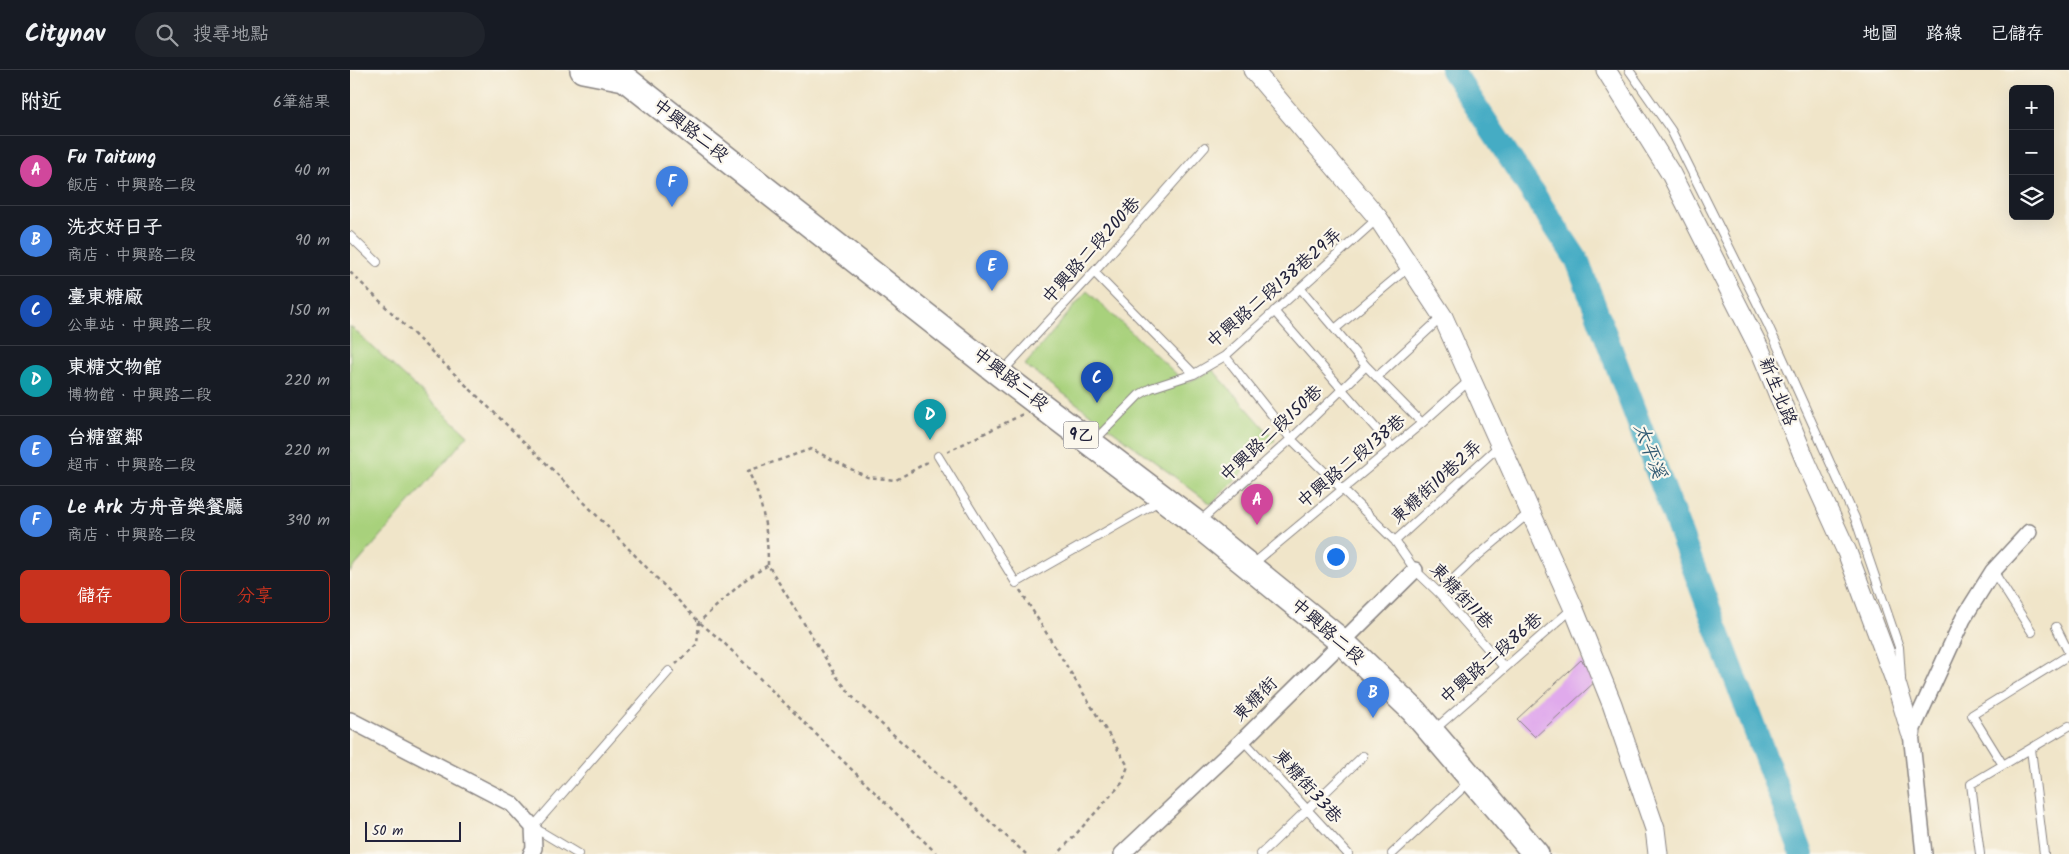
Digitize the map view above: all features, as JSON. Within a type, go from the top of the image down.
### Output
[{"type":"main road","name":"中興路二段","points":[[583,70],[626,74],[1000,374],[1092,442],[1162,499],[1197,524],[1341,641],[1413,710],[1536,854]]},
{"type":"street","points":[[1253,70],[1378,218],[1443,317],[1573,608],[1615,713],[1655,829],[1658,854]]},
{"type":"street","name":"新生北路","points":[[1606,70],[1671,174],[1761,352],[1806,462],[1846,552],[1912,733]]},
{"type":"street","points":[[1924,854],[1912,733],[1963,618],[1993,571],[2029,532]]},
{"type":"street","name":"東糖街","points":[[1122,854],[1243,740],[1341,641],[1415,570]]},
{"type":"street","points":[[350,720],[512,804],[533,827],[534,848],[530,854]]},
{"type":"lane","points":[[1629,70],[1671,130],[1768,325],[1855,518],[1899,647],[1904,709]]},
{"type":"lane","name":"中興路二段200巷","points":[[1000,374],[1205,147]]},
{"type":"lane","name":"中興路二段138巷29弄","points":[[1092,442],[1139,395],[1151,388],[1194,374],[1225,356],[1378,218]]},
{"type":"lane","points":[[350,236],[377,262]]},
{"type":"lane","points":[[1335,329],[1410,265]]},
{"type":"lane","points":[[1094,272],[1194,374]]},
{"type":"lane","points":[[1301,288],[1366,366],[1422,423]]},
{"type":"lane","points":[[1274,311],[1393,448]]},
{"type":"lane","points":[[1377,377],[1443,317]]},
{"type":"lane","name":"東糖街11巷","points":[[1225,356],[1291,439],[1394,541],[1415,570],[1439,593],[1504,667]]},
{"type":"lane","name":"中興路二段150巷","points":[[1197,524],[1291,439],[1366,366]]},
{"type":"lane","name":"中興路二段138巷","points":[[1249,567],[1393,448],[1471,378]]},
{"type":"lane","name":"東糖街10巷2弄","points":[[1394,541],[1499,446]]},
{"type":"lane","points":[[938,456],[1016,583],[1162,499]]},
{"type":"lane","points":[[1439,593],[1474,559],[1530,512]]},
{"type":"lane","points":[[1993,571],[2032,632]]},
{"type":"lane","name":"中興路二段86巷","points":[[1431,733],[1573,608]]},
{"type":"lane","points":[[2003,765],[1972,715],[2069,654],[2056,627]]},
{"type":"lane","points":[[578,854],[533,827],[670,671]]},
{"type":"lane","points":[[1980,854],[1971,784],[2069,726]]},
{"type":"lane","name":"東糖街33巷","points":[[1243,740],[1348,854]]},
{"type":"lane","points":[[2032,749],[2044,854]]},
{"type":"lane","points":[[1261,854],[1363,756]]},
{"type":"lane","points":[[1392,854],[1472,779]]},
{"type":"path","points":[[350,272],[555,472],[699,622],[722,641],[937,854]]},
{"type":"path","points":[[1026,854],[856,701],[837,677],[768,565],[768,539],[757,488],[748,471],[811,449],[867,477],[896,480],[938,456],[1041,405]]},
{"type":"path","points":[[670,671],[697,644],[699,622],[745,580],[768,565]]},
{"type":"path","points":[[1016,583],[1128,766],[1122,783],[1058,854]]},
{"type":"green space","points":[[1087,291],[1186,383],[1213,370],[1275,440],[1211,504],[1025,365]]},
{"type":"green space","points":[[350,326],[468,435],[350,572]]},
{"type":"building","points":[[1581,660],[1598,679],[1535,737],[1517,719]]},
{"type":"waterway","name":"太平溪","points":[[1452,70],[1577,260],[1802,854]]},
{"type":"place","name":"Le Ark 方舟音樂餐廳","points":[[672,207]]},
{"type":"place","name":"台糖蜜鄰","points":[[992,291]]},
{"type":"place","name":"臺東糖廠","points":[[1097,403]]},
{"type":"place","name":"東糖文物館","points":[[930,440]]},
{"type":"place","name":"Fu Taitung","points":[[1257,525]]},
{"type":"place","name":"洗衣好日子","points":[[1373,718]]}]
